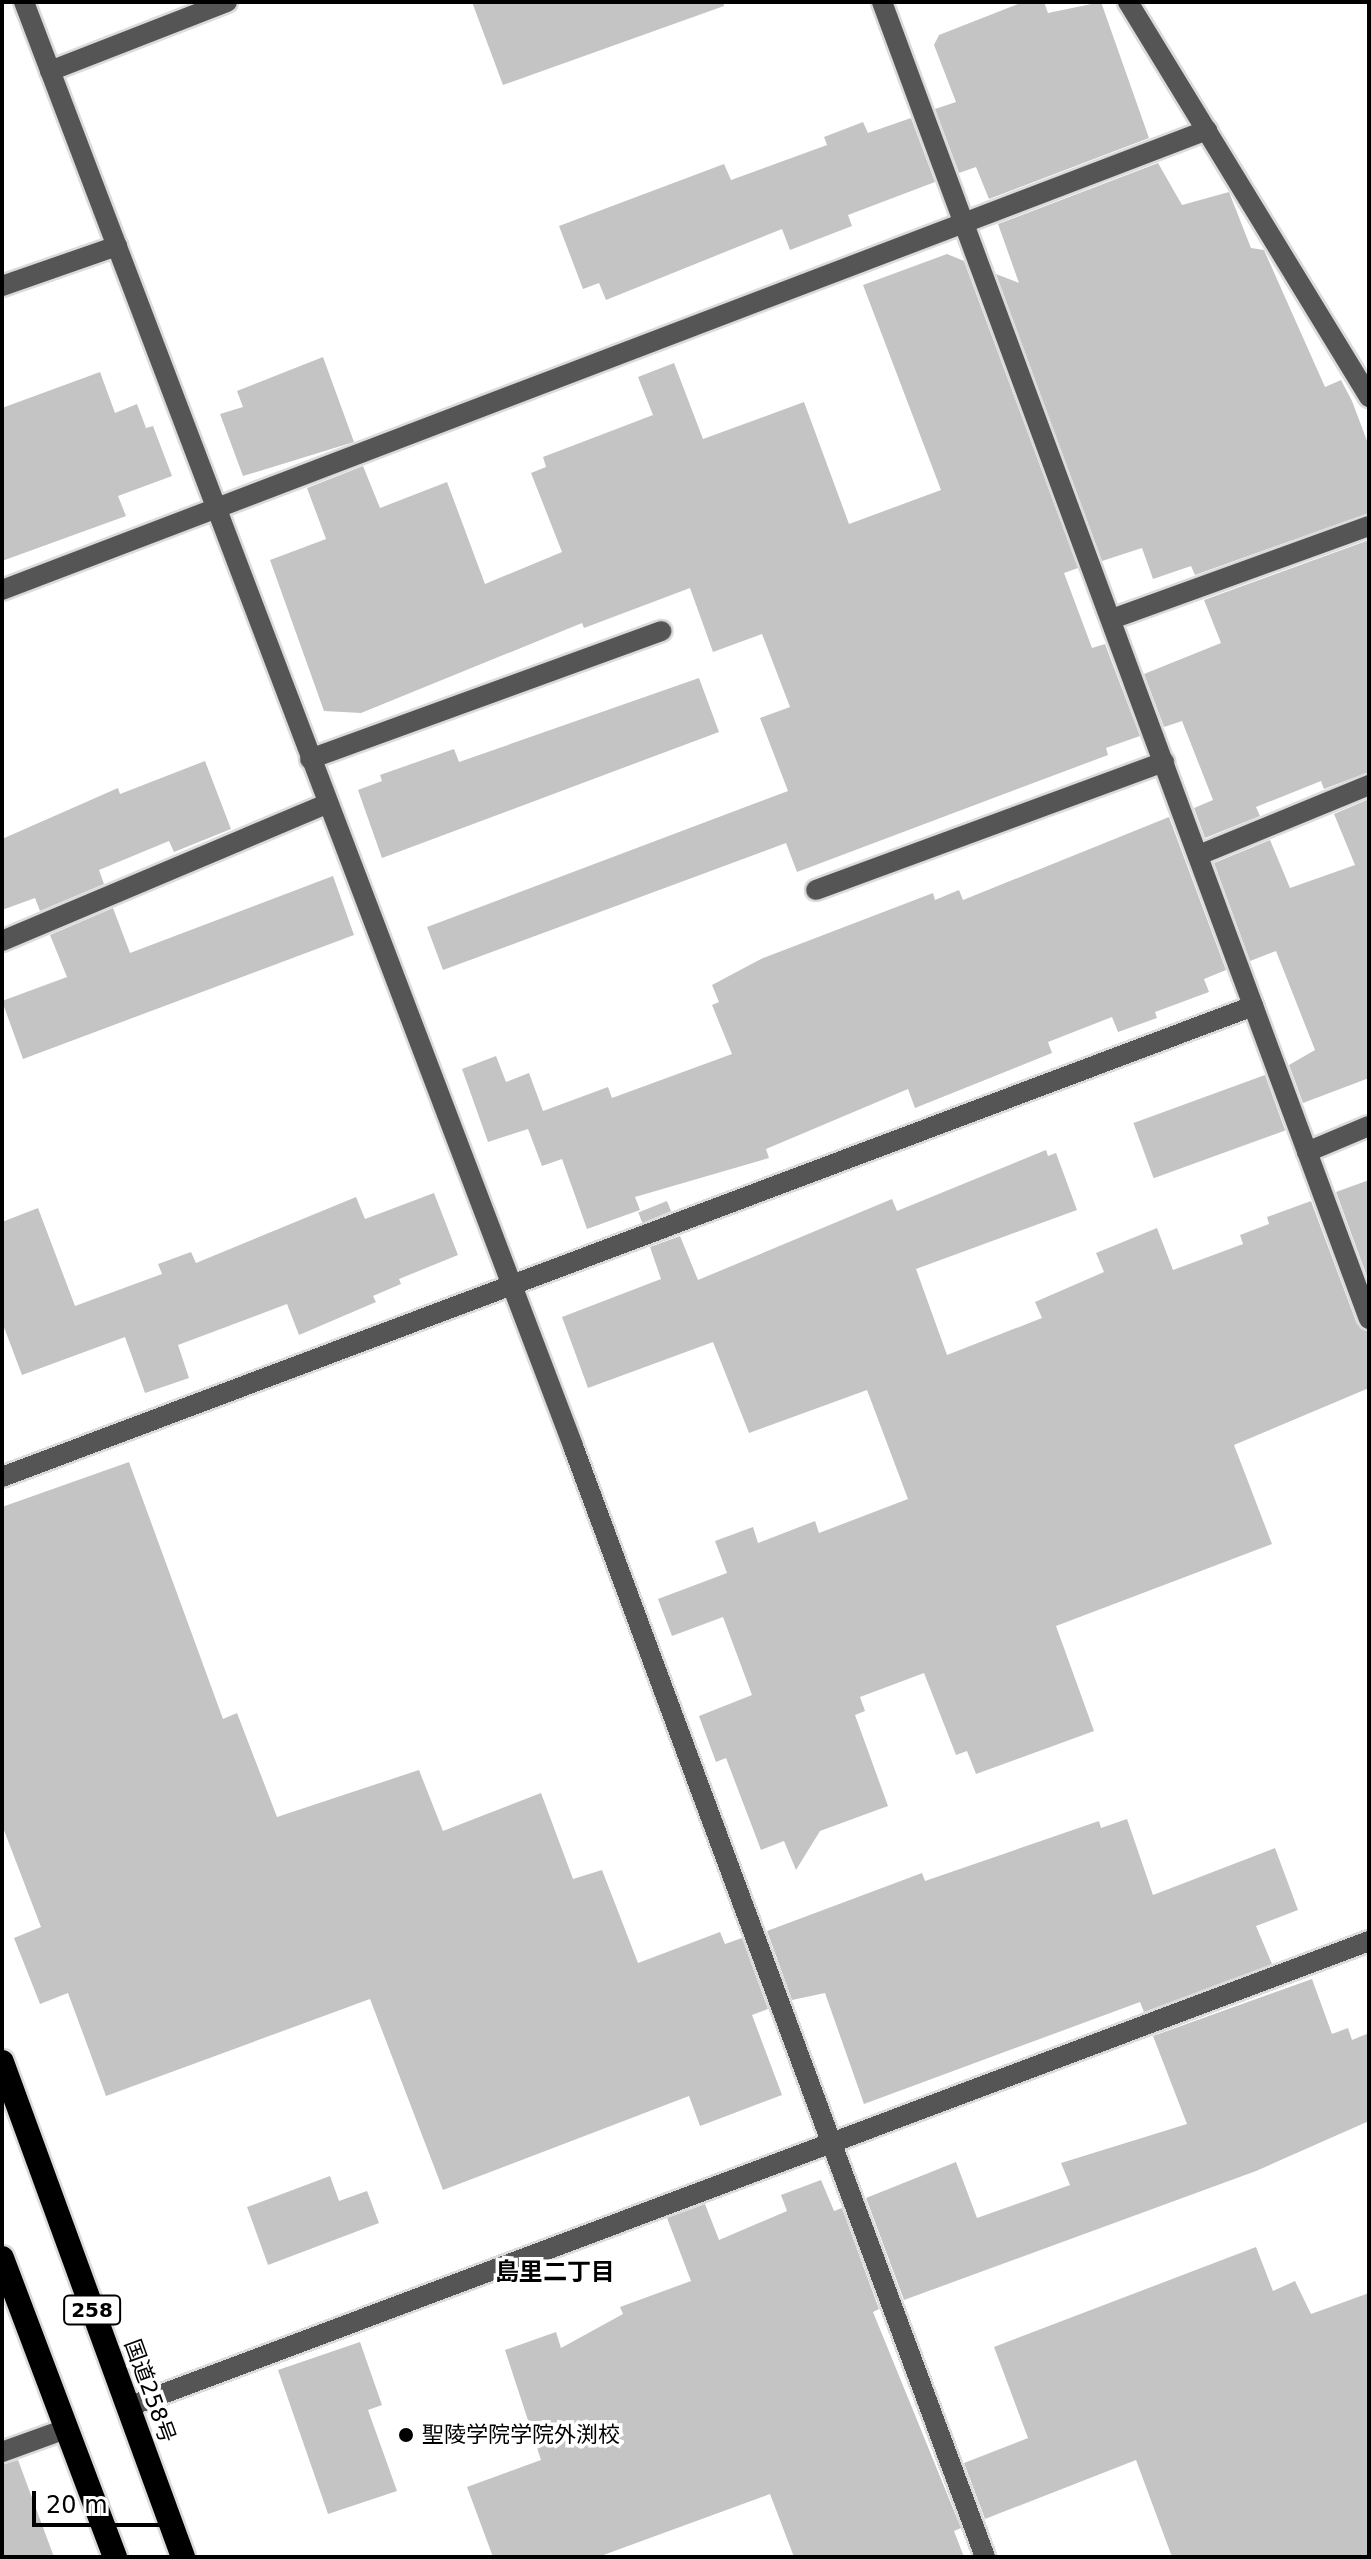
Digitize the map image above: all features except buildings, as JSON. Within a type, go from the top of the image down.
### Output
[{"type":"highway","name":"国道258号","points":[[2,2062],[183,2557]]},
{"type":"highway","name":"258","points":[[2,2258],[115,2557]]},
{"type":"street","points":[[24,2],[834,2142],[985,2557]]},
{"type":"street","points":[[50,71],[227,2]]},
{"type":"street","points":[[882,2],[1369,1319]]},
{"type":"street","points":[[1128,2],[1369,397]]},
{"type":"street","points":[[2,590],[1207,130]]},
{"type":"street","points":[[2,286],[117,246]]},
{"type":"street","points":[[1112,619],[1369,526]]},
{"type":"street","points":[[310,759],[661,631]]},
{"type":"street","points":[[816,890],[1164,762]]},
{"type":"street","points":[[1199,855],[1369,785]]},
{"type":"street","points":[[2,941],[327,804]]},
{"type":"street","points":[[2,1477],[507,1284],[1253,1006]]},
{"type":"street","points":[[1307,1152],[1369,1126]]},
{"type":"street","points":[[128,2407],[1369,1941]]},
{"type":"street","points":[[2,2452],[66,2429]]},
{"type":"place","name":"聖陵学院学院外渕校","points":[[406,2435]]},
{"type":"district","name":"島里二丁目","points":[[555,2273]]}]
